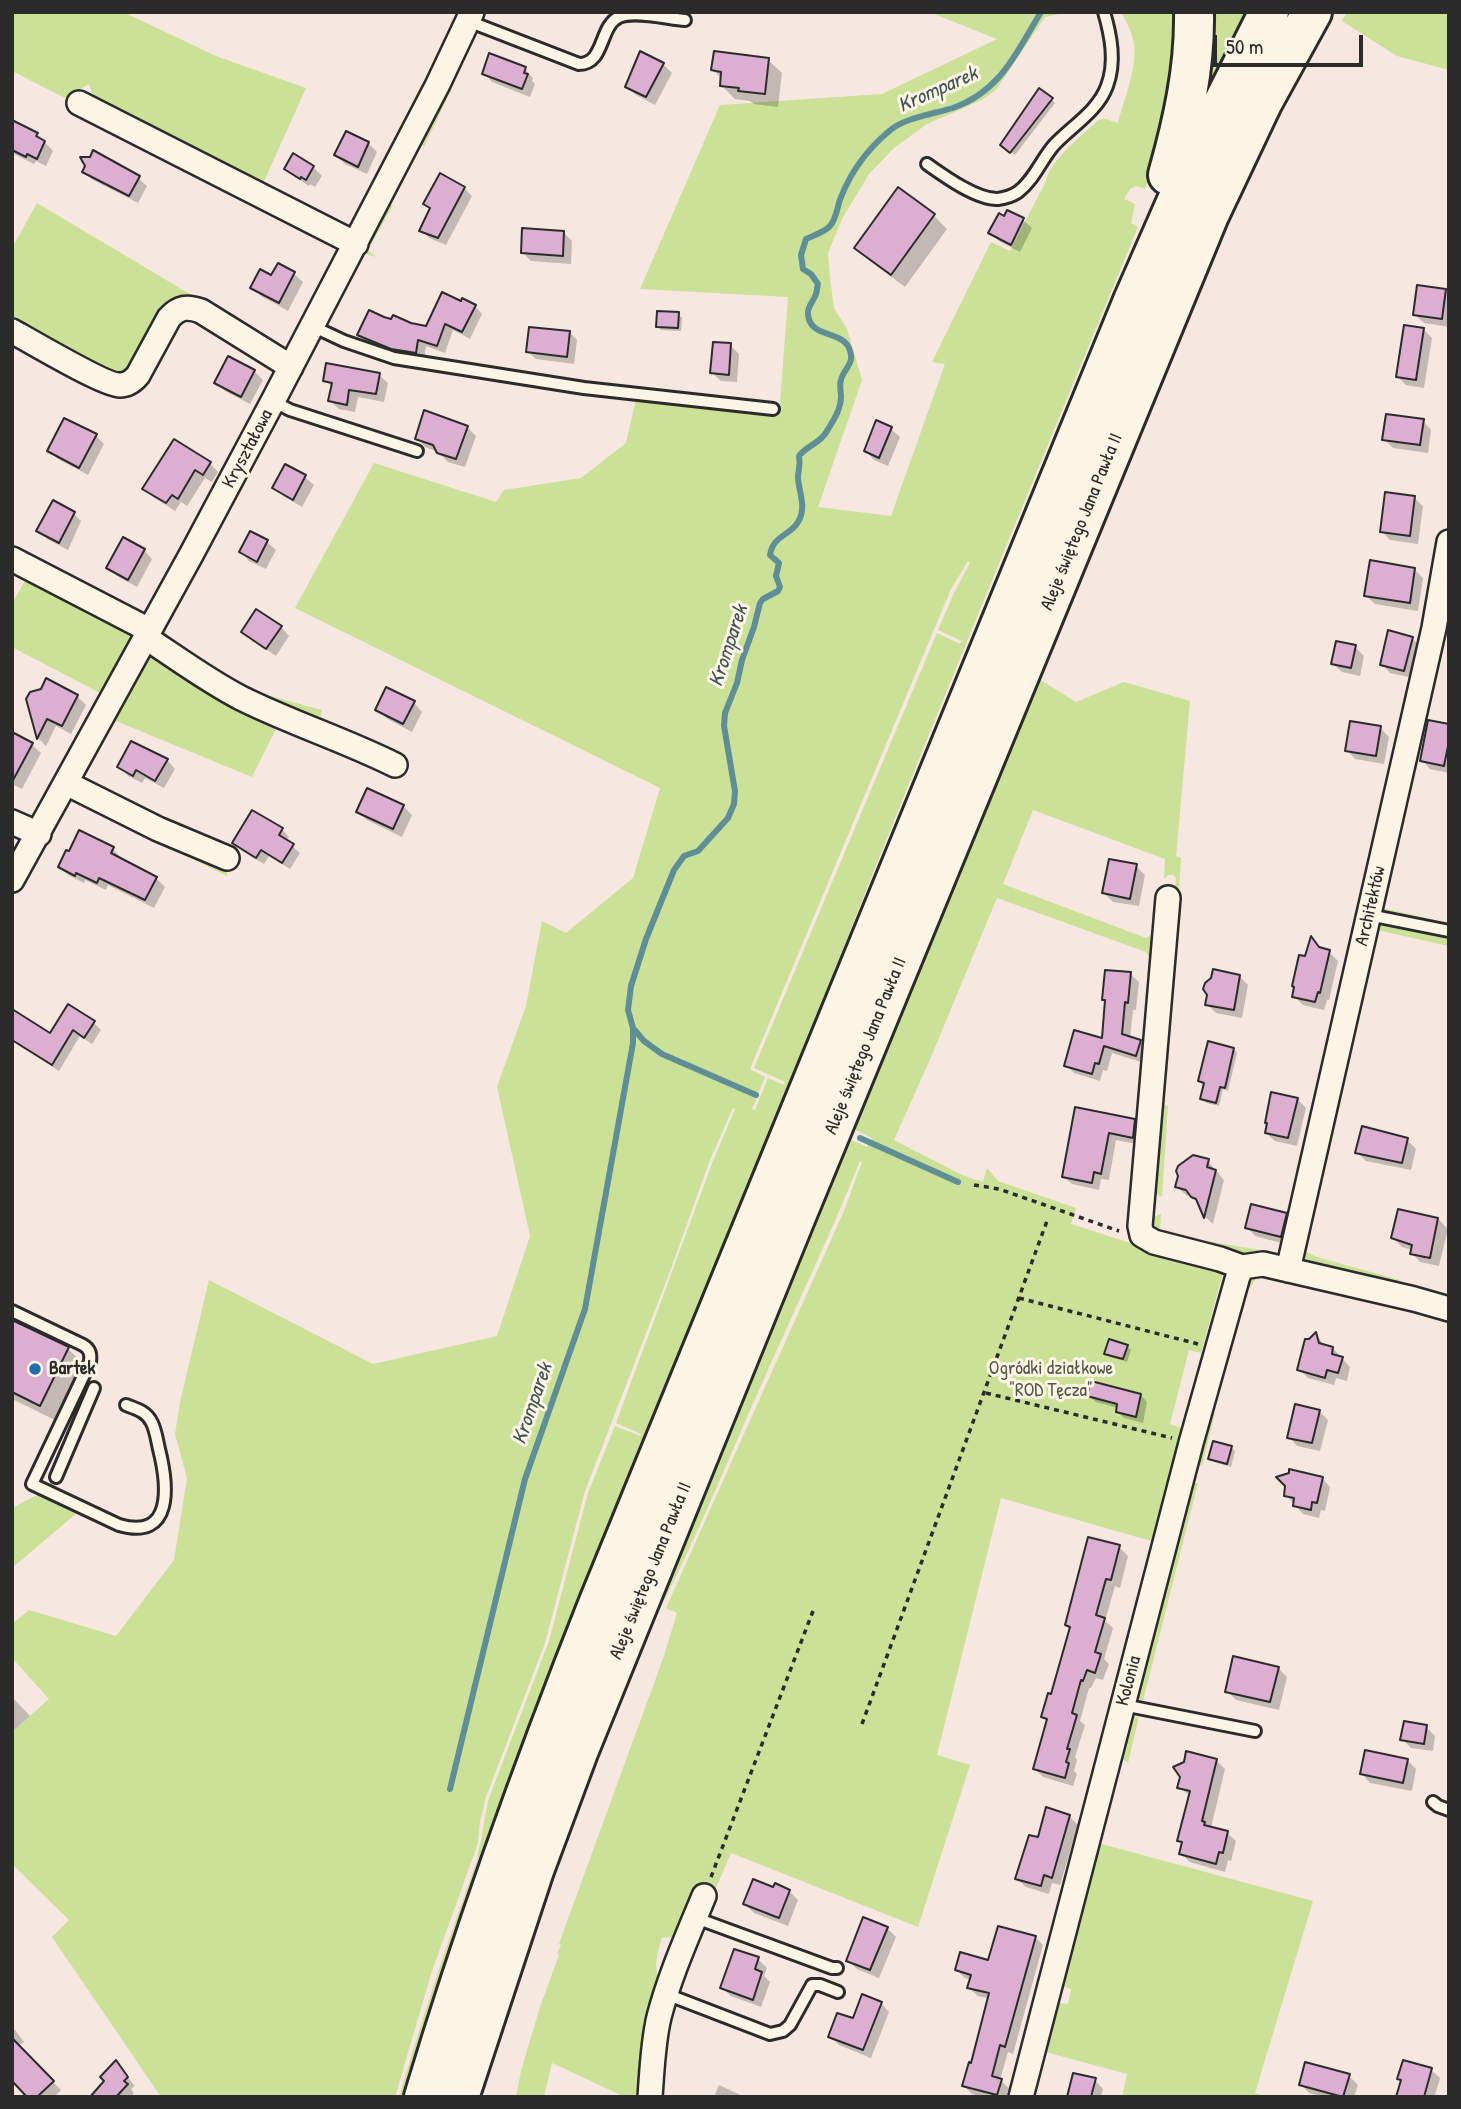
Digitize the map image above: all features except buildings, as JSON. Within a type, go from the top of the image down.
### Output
[{"type":"highway","points":[[1133,301],[1184,111],[1191,65],[1194,12]]},
{"type":"highway","name":"Aleje świętego Jana Pawła II","points":[[424,2097],[451,2006],[497,1870],[553,1718],[1133,301],[1198,153],[1269,12]]},
{"type":"highway","name":"Aleje świętego Jana Pawła II","points":[[458,2097],[534,1870],[578,1752],[778,1259],[1209,215],[1262,103],[1312,12]]},
{"type":"street","name":"Kryształowa","points":[[12,880],[273,401],[356,244],[470,17]]},
{"type":"street","points":[[79,103],[356,244]]},
{"type":"street","points":[[12,331],[105,381],[122,386],[131,383],[138,375],[169,318],[175,312],[189,307],[201,311],[291,367]]},
{"type":"street","name":"Architektów","points":[[1288,1270],[1369,915],[1441,629],[1449,542]]},
{"type":"street","points":[[12,559],[147,634],[243,699],[352,744],[395,765]]},
{"type":"street","points":[[66,783],[158,829],[227,858]]},
{"type":"street","points":[[12,822],[39,834]]},
{"type":"street","points":[[1168,898],[1142,1198],[1142,1235],[1154,1242],[1242,1267],[1263,1264],[1449,1309]]},
{"type":"street","name":"Kolonia","points":[[1021,2097],[1191,1443],[1242,1267]]},
{"type":"street","points":[[650,2097],[655,2034],[666,1994],[704,1896]]},
{"type":"lane","points":[[927,164],[986,197],[1003,198],[1019,191],[1028,183],[1053,146],[1096,106],[1107,88],[1111,49],[1110,32],[1104,12]]},
{"type":"lane","points":[[470,17],[579,64],[586,64],[595,57],[617,18],[630,14],[685,20]]},
{"type":"lane","points":[[312,326],[344,341],[394,358],[584,388],[773,409]]},
{"type":"lane","points":[[273,401],[290,410],[417,451]]},
{"type":"lane","points":[[1369,915],[1449,932]]},
{"type":"lane","points":[[12,1311],[83,1345],[91,1354],[90,1362],[32,1484],[132,1529],[152,1525],[162,1512],[165,1487],[162,1458],[152,1423],[142,1411],[127,1405]]},
{"type":"lane","points":[[56,1477],[94,1388]]},
{"type":"lane","points":[[1123,1704],[1255,1731]]},
{"type":"lane","points":[[1433,1802],[1449,1810]]},
{"type":"lane","points":[[695,1918],[837,1968]]},
{"type":"lane","points":[[666,1994],[770,2034],[782,2031],[790,2025],[812,1985],[838,1992]]},
{"type":"path","points":[[974,1185],[999,1189],[1129,1234],[1142,1235]]},
{"type":"path","points":[[862,1724],[1047,1221]]},
{"type":"path","points":[[1019,1298],[1217,1349]]},
{"type":"path","points":[[985,1392],[1191,1443]]},
{"type":"path","points":[[704,1896],[813,1611]]},
{"type":"green space","points":[[12,12],[123,12],[216,56],[306,88],[261,188],[340,228],[354,225],[378,178],[379,183],[354,228],[343,230],[324,225],[100,109],[89,84],[65,98],[12,71]]},
{"type":"green space","points":[[929,12],[1069,12],[1045,17],[996,90],[982,100],[927,124],[894,148],[869,174],[842,219],[828,253],[834,308],[847,329],[862,380],[818,507],[891,516],[945,364],[932,362],[991,242],[1010,251],[1060,156],[1098,120],[1106,119],[1118,123],[1132,74],[1134,54],[1132,36],[1121,12],[1177,12],[1175,60],[1158,149],[1145,189],[1136,186],[1130,189],[1124,199],[1135,204],[1131,223],[1138,227],[559,1649],[476,1871],[403,2097],[399,2097],[417,2037],[478,1858],[489,1798],[549,1641],[588,1493],[615,1426],[640,1436],[641,1434],[616,1423],[713,1161],[735,1109],[733,1108],[710,1160],[585,1491],[545,1643],[486,1797],[478,1843],[431,1974],[395,2097],[161,2097],[52,1937],[69,1920],[12,1864],[12,1732],[49,1699],[12,1658],[12,1624],[29,1610],[116,1636],[174,1560],[187,1478],[175,1434],[209,1280],[373,1364],[497,1336],[530,1236],[497,1087],[526,1006],[542,921],[566,933],[633,878],[660,788],[295,608],[374,463],[496,502],[504,490],[581,478],[626,443],[636,399],[779,416],[788,297],[640,289],[720,105],[882,94],[997,39]],"holes":[[[968,561],[970,563],[938,630],[962,641],[960,644],[937,633],[754,1068],[785,1082],[784,1085],[768,1078],[755,1110],[752,1109],[765,1077],[750,1069],[951,589]]]},
{"type":"green space","points":[[1205,12],[1248,12],[1202,99]]},
{"type":"green space","points":[[1347,12],[1449,12],[1449,70],[1397,56],[1342,21]]},
{"type":"green space","points":[[456,80],[424,147],[421,144],[425,131],[451,81]]},
{"type":"green space","points":[[37,203],[287,352],[192,303],[123,379],[12,323],[12,248]]},
{"type":"green space","points":[[386,204],[393,205],[368,250],[376,257],[363,250]]},
{"type":"green space","points":[[28,575],[138,632],[70,758],[65,759],[102,694],[12,647],[12,604]]},
{"type":"green space","points":[[164,626],[169,640],[241,688],[322,710],[319,724],[246,695],[163,638],[161,632]]},
{"type":"green space","points":[[148,649],[280,721],[252,777],[116,721],[112,726],[108,724]]},
{"type":"green space","name":"Ogródki działkowe \"ROD Tęcza\"","points":[[1039,679],[1076,702],[1124,682],[1190,701],[1176,856],[1181,858],[1178,905],[1174,902],[1176,878],[1174,875],[1168,875],[1164,879],[1165,859],[1033,810],[1003,884],[1146,938],[1159,930],[1156,969],[1146,952],[997,898],[894,1140],[962,1175],[983,1182],[987,1168],[998,1181],[1076,1208],[1071,1224],[1223,1273],[1201,1353],[1189,1350],[1170,1424],[1182,1428],[1176,1449],[1178,1460],[1154,1562],[1142,1578],[1151,1541],[1001,1498],[937,1755],[970,1765],[918,1927],[731,1853],[716,1888],[699,1885],[680,1936],[662,1938],[656,1963],[662,1987],[653,2010],[646,2014],[643,2025],[649,2032],[644,2097],[625,2097],[552,2063],[544,2097],[516,2097],[540,2007],[559,1955],[559,1944],[664,1656],[677,1613],[666,1608],[844,1211],[862,1162],[860,1161],[699,1527],[657,1614],[656,1612],[851,1140],[867,1147],[872,1138],[854,1129]]},
{"type":"green space","points":[[1406,805],[1382,908],[1449,923],[1449,926],[1377,910],[1398,807]]},
{"type":"green space","points":[[187,848],[227,868],[227,876],[181,853]]},
{"type":"green space","points":[[1377,925],[1449,938],[1449,946],[1377,930],[1328,1148],[1324,1144]]},
{"type":"green space","points":[[1159,1104],[1168,1106],[1162,1197],[1151,1192]]},
{"type":"green space","points":[[1324,1167],[1306,1252],[1400,1280],[1395,1287],[1309,1263],[1304,1256],[1303,1249],[1321,1168]]},
{"type":"green space","points":[[1161,1214],[1160,1233],[1265,1251],[1261,1256],[1240,1256],[1156,1236],[1148,1222],[1150,1218]]},
{"type":"green space","points":[[1257,1272],[1433,1311],[1436,1318],[1367,1297],[1258,1276],[1248,1290],[1231,1350],[1226,1343],[1247,1278]]},
{"type":"green space","points":[[1206,1411],[1215,1413],[1202,1466],[1194,1460]]},
{"type":"green space","points":[[1191,1483],[1198,1483],[1143,1701],[1136,1698]]},
{"type":"green space","points":[[39,1494],[78,1512],[12,1568],[12,1508]]},
{"type":"green space","points":[[1139,1716],[1128,1763],[1119,1756],[1128,1721]]},
{"type":"green space","points":[[1098,1843],[1313,1901],[1255,2093],[1268,2097],[1122,2097],[1127,2074],[1042,2051],[1055,2003],[1068,2004],[1071,1989],[1059,1985]]},
{"type":"waterway","name":"Kromparek","points":[[450,1789],[525,1479],[585,1309],[633,1043],[633,1028],[628,1010],[631,986],[646,939],[674,870],[684,856],[698,851],[728,818],[734,804],[735,791],[724,726],[725,713],[737,683],[760,603],[780,587],[776,576],[779,563],[770,555],[772,548],[778,539],[795,527],[801,516],[799,456],[824,435],[834,419],[841,401],[841,380],[851,361],[848,346],[844,341],[813,327],[810,321],[809,308],[818,284],[811,274],[803,269],[801,255],[806,239],[830,226],[850,179],[867,153],[881,139],[902,123],[953,108],[983,92],[1006,69],[1041,12]]},
{"type":"waterway","name":"Kromparek","points":[[633,1028],[644,1041],[662,1054],[756,1095]]},
{"type":"waterway","name":"Kromparek","points":[[860,1138],[958,1182]]},
{"type":"place","name":"Bartek","points":[[35,1369]]}]
